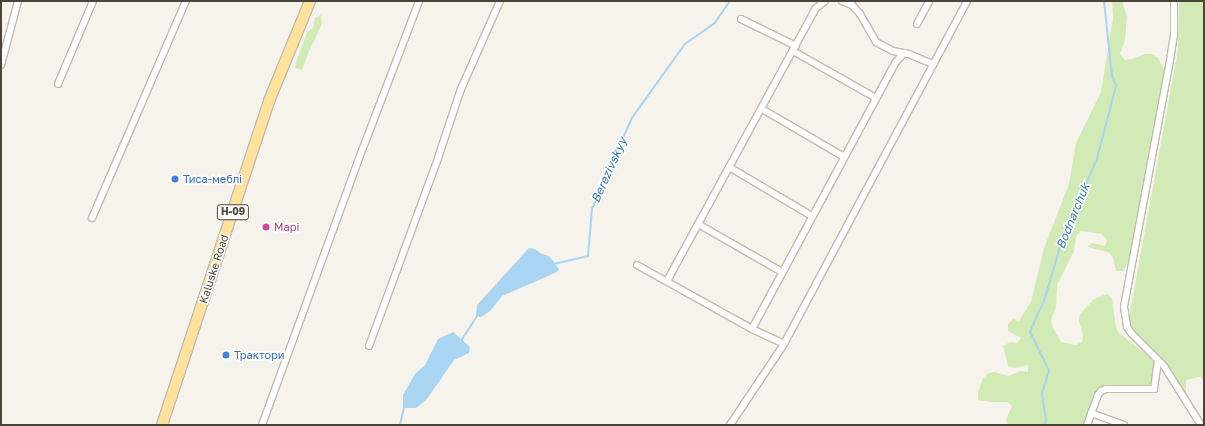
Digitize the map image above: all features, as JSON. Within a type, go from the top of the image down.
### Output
[{"type":"main road","name":"Kaluske Road","points":[[162,425],[270,100],[310,1]]},
{"type":"street","points":[[1,65],[18,1]]},
{"type":"street","points":[[58,84],[93,1]]},
{"type":"street","points":[[92,218],[186,1]]},
{"type":"street","points":[[262,425],[363,148],[419,1]]},
{"type":"street","points":[[369,346],[438,158],[461,89],[500,1]]},
{"type":"street","points":[[667,281],[762,109],[815,9],[825,1]]},
{"type":"street","points":[[842,1],[852,5],[860,14],[876,42],[893,51],[904,53],[933,64]]},
{"type":"street","points":[[916,24],[929,1]]},
{"type":"street","points":[[730,425],[784,344],[967,1]]},
{"type":"street","points":[[1174,1],[1174,35],[1169,66],[1124,307],[1127,327],[1173,379],[1201,425]]},
{"type":"street","points":[[741,18],[876,98]]},
{"type":"street","points":[[752,329],[876,98],[896,62],[904,53]]},
{"type":"street","points":[[762,109],[844,157]]},
{"type":"street","points":[[729,167],[812,216]]},
{"type":"street","points":[[698,224],[782,272]]},
{"type":"street","points":[[637,265],[752,329],[784,344]]},
{"type":"street","points":[[1087,425],[1098,394],[1106,389],[1154,388],[1158,361]]},
{"type":"street","points":[[1091,414],[1124,425]]},
{"type":"green space","points":[[1112,1],[1122,1],[1127,17],[1125,40],[1120,54],[1125,60],[1145,54],[1152,54],[1158,58],[1164,70],[1163,93],[1134,252],[1123,271],[1116,271],[1113,257],[1108,252],[1087,247],[1092,243],[1105,246],[1107,240],[1102,234],[1081,231],[1076,236],[1074,251],[1057,285],[1056,307],[1051,320],[1053,328],[1061,342],[1076,345],[1082,342],[1083,335],[1079,321],[1080,314],[1094,299],[1107,294],[1112,299],[1116,328],[1119,333],[1152,359],[1154,365],[1151,388],[1098,391],[1086,425],[1007,425],[1006,419],[1012,406],[1007,402],[978,400],[978,392],[983,378],[989,373],[995,372],[1008,376],[1021,371],[1028,372],[1028,365],[1015,368],[1008,366],[1003,346],[1010,342],[1017,343],[1021,338],[1008,331],[1008,324],[1013,319],[1019,321],[1031,302],[1044,248],[1069,184],[1076,143],[1101,92],[1113,19]]},
{"type":"green space","points":[[1179,1],[1204,1],[1204,379],[1199,377],[1186,380],[1186,393],[1184,393],[1167,363],[1132,328],[1129,318],[1178,50]]},
{"type":"green space","points":[[321,15],[322,23],[302,70],[298,69],[295,67],[296,62],[307,32],[313,28],[315,18]]},
{"type":"water","points":[[529,248],[535,249],[542,254],[549,256],[559,269],[557,272],[502,296],[490,311],[481,317],[476,316],[477,305]]},
{"type":"water","points":[[453,332],[470,347],[469,353],[454,360],[427,399],[416,408],[403,408],[403,395],[415,374],[425,365],[438,339]]},
{"type":"waterway","name":"Berezivskyy","points":[[554,264],[588,256],[592,209],[632,118],[685,44],[714,24],[730,1]]},
{"type":"waterway","name":"Bodnarchuk","points":[[1045,425],[1046,420],[1042,394],[1049,371],[1030,332],[1045,298],[1064,234],[1097,159],[1116,86],[1112,76],[1104,1]]},
{"type":"waterway","name":"Berezivskyy","points":[[461,341],[477,316]]},
{"type":"waterway","name":"Berezivskyy","points":[[400,425],[404,407]]},
{"type":"place","name":"Тиса-меблі","points":[[175,179]]},
{"type":"place","name":"Марі","points":[[266,227]]},
{"type":"place","name":"Трактори","points":[[226,355]]}]
